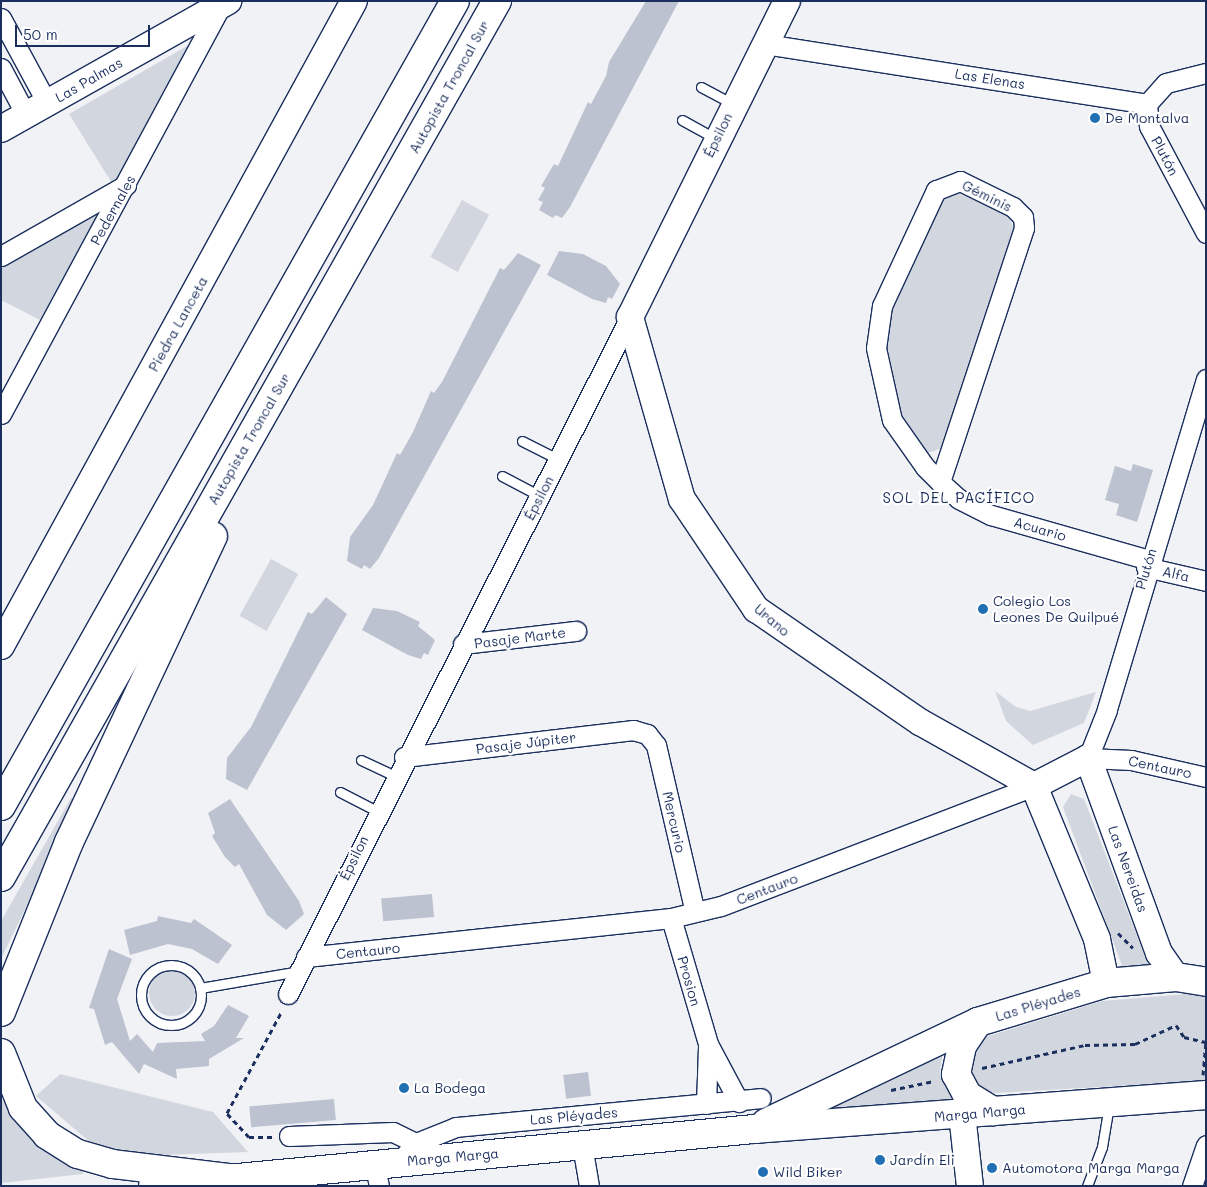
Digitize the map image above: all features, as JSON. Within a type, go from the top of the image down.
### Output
[{"type":"main road","points":[[1,806],[455,1]]},
{"type":"main road","name":"Autopista Troncal Sur","points":[[1,877],[497,1]]},
{"type":"main road","points":[[1,1012],[69,842],[303,344]]},
{"type":"main road","points":[[1,799],[18,776]]},
{"type":"main road","name":"Las Pléyades","points":[[883,1079],[978,1022],[1106,983],[1176,976],[1206,982]]},
{"type":"main road","points":[[978,1022],[962,1046],[956,1074],[967,1095],[994,1111]]},
{"type":"main road","points":[[1,1054],[23,1108],[47,1135],[78,1154],[112,1164],[226,1183]]},
{"type":"main road","name":"Marga Marga","points":[[754,1130],[883,1079]]},
{"type":"main road","name":"Marga Marga","points":[[153,1186],[226,1183],[392,1164],[754,1130],[1203,1095]]},
{"type":"street","name":"Piedra Lanceta","points":[[4,636],[354,1]]},
{"type":"street","name":"Épsilon","points":[[288,994],[376,810],[540,496],[630,318],[716,138],[787,1]]},
{"type":"street","name":"Las Palmas","points":[[1,129],[225,3]]},
{"type":"street","name":"Pedernales","points":[[1,414],[225,3]]},
{"type":"street","points":[[1,18],[36,109]]},
{"type":"street","name":"Las Elenas","points":[[765,44],[1147,104]]},
{"type":"street","points":[[1,68],[36,109]]},
{"type":"street","points":[[1147,104],[1166,83],[1206,73]]},
{"type":"street","name":"Plutón","points":[[1147,104],[1149,126],[1206,233]]},
{"type":"street","name":"Géminis","points":[[960,181],[1013,208],[1023,218],[1024,228],[940,482],[911,451],[892,420],[876,334],[882,306],[936,190],[960,181]]},
{"type":"street","points":[[1,256],[127,185]]},
{"type":"street","name":"Urano","points":[[630,318],[682,499],[756,609],[920,722],[1034,786]]},
{"type":"street","name":"Plutón","points":[[1088,758],[1107,710],[1148,564],[1206,379]]},
{"type":"street","name":"Acuario","points":[[940,482],[958,499],[991,515],[1148,564]]},
{"type":"street","name":"Alfa","points":[[1148,564],[1206,581]]},
{"type":"street","name":"Pasaje Marte","points":[[463,644],[576,631]]},
{"type":"street","name":"Pasaje Júpiter","points":[[404,757],[633,730],[647,734]]},
{"type":"street","name":"Mercurio","points":[[647,734],[656,745],[695,912]]},
{"type":"street","name":"Centauro","points":[[303,964],[671,918],[722,906],[1034,786],[1088,758],[1131,760],[1206,777]]},
{"type":"street","name":"Las Nereidas","points":[[1088,758],[1159,953],[1176,976]]},
{"type":"street","points":[[1034,786],[1097,939],[1106,983]]},
{"type":"street","name":"Prosion","points":[[671,918],[708,1044],[739,1102]]},
{"type":"street","name":"Prosion","points":[[706,1104],[708,1044]]},
{"type":"street","name":"Las Pléyades","points":[[392,1164],[456,1127],[739,1102],[761,1098]]},
{"type":"street","points":[[962,1114],[970,1186]]},
{"type":"street","name":"Marga Marga","points":[[288,1136],[393,1132],[392,1164]]},
{"type":"street","points":[[582,1145],[589,1186]]},
{"type":"street","points":[[1192,1186],[1206,1145]]},
{"type":"lane","points":[[701,86],[733,104]]},
{"type":"lane","points":[[682,120],[716,138]]},
{"type":"lane","points":[[522,441],[558,460]]},
{"type":"lane","points":[[502,476],[540,496]]},
{"type":"lane","points":[[361,760],[395,776]]},
{"type":"lane","points":[[340,792],[376,810]]},
{"type":"lane","points":[[200,988],[303,964]]},
{"type":"lane","points":[[181,967],[200,988],[197,1010],[184,1022],[157,1022],[143,1006],[144,982],[158,968],[181,967]]},
{"type":"lane","points":[[1087,1186],[1102,1147],[1110,1102]]},
{"type":"path","points":[[1097,939],[1117,933],[1138,954],[1159,953]]},
{"type":"path","points":[[288,994],[227,1112],[249,1137],[288,1136]]},
{"type":"path","points":[[982,1068],[1085,1046],[1135,1044],[1176,1025],[1184,1037],[1206,1042],[1203,1095]]},
{"type":"path","points":[[883,1079],[934,1081]]},
{"type":"shaded area","points":[[194,42],[115,188],[69,114]]},
{"type":"shaded area","points":[[953,191],[1009,215],[1014,231],[942,448],[928,453],[899,418],[886,372],[885,327],[939,196]]},
{"type":"shaded area","points":[[462,200],[489,215],[458,272],[430,257]]},
{"type":"shaded area","points":[[104,205],[42,321],[1,300],[1,266]]},
{"type":"shaded area","points":[[271,559],[298,574],[267,631],[239,616]]},
{"type":"shaded area","points":[[995,691],[1016,707],[1030,711],[1096,692],[1084,723],[1033,745],[1006,721]]},
{"type":"shaded area","points":[[1071,794],[1084,799],[1148,964],[1123,968],[1063,807]]},
{"type":"shaded area","points":[[71,798],[78,800],[1,959],[1,921]]},
{"type":"shaded area","points":[[177,970],[181,971],[191,980],[194,984],[194,1002],[185,1012],[177,1016],[167,1016],[159,1012],[150,1002],[149,988],[153,980],[163,971]]},
{"type":"shaded area","points":[[1198,993],[1206,994],[1206,1081],[995,1093],[974,1086],[968,1067],[982,1038],[1102,1001]]},
{"type":"shaded area","points":[[943,1050],[940,1072],[960,1106],[826,1110]]},
{"type":"shaded area","points":[[60,1074],[213,1112],[248,1152],[132,1156],[91,1143],[36,1096]]},
{"type":"shaded area","points":[[1,1098],[32,1138],[83,1168],[83,1174],[1,1183]]},
{"type":"building","points":[[646,1],[679,1],[570,207],[562,218],[555,215],[553,218],[539,210],[543,202],[538,200],[545,188],[541,186],[554,164],[558,166],[588,102],[591,104],[606,76],[609,62]]},
{"type":"building","points":[[559,251],[583,254],[606,266],[620,284],[612,299],[608,297],[606,303],[592,299],[547,275]]},
{"type":"building","points":[[518,253],[541,265],[379,558],[370,569],[364,565],[362,569],[347,561],[350,537],[373,505],[397,453],[400,455],[413,432],[431,391],[434,393],[442,382],[500,268],[504,270]]},
{"type":"building","points":[[1133,464],[1153,470],[1137,522],[1116,515],[1119,504],[1105,500],[1115,466],[1131,471]]},
{"type":"building","points":[[326,597],[347,614],[247,790],[226,779],[227,758],[251,727],[308,612],[312,614]]},
{"type":"building","points":[[373,608],[397,611],[420,622],[418,626],[435,640],[428,655],[424,653],[421,659],[408,655],[362,630]]},
{"type":"building","points":[[230,799],[299,901],[304,914],[286,930],[267,915],[239,864],[235,867],[225,857],[212,836],[215,833],[208,813]]},
{"type":"building","points":[[432,894],[434,917],[383,921],[381,898]]},
{"type":"building","points":[[158,916],[191,923],[194,919],[232,945],[218,964],[192,949],[168,944],[130,955],[124,930],[157,921]]},
{"type":"building","points":[[109,949],[132,959],[117,999],[130,1041],[137,1034],[153,1052],[157,1043],[205,1041],[201,1034],[214,1026],[228,1005],[249,1016],[236,1038],[244,1038],[209,1059],[209,1066],[176,1069],[177,1079],[144,1064],[139,1074],[112,1042],[105,1045],[94,1009],[89,1008]]},
{"type":"building","points":[[588,1072],[591,1096],[566,1099],[563,1075]]},
{"type":"building","points":[[334,1099],[336,1120],[251,1127],[249,1106]]},
{"type":"place","name":"De Montalva","points":[[1095,118]]},
{"type":"place","name":"Colegio Los Leones De Quilpué","points":[[983,609]]},
{"type":"place","name":"La Bodega","points":[[404,1088]]},
{"type":"place","name":"Jardín Eli","points":[[880,1160]]},
{"type":"place","name":"Automotora Marga Marga","points":[[992,1168]]},
{"type":"place","name":"Wild Biker","points":[[763,1172]]},
{"type":"district","name":"SOL DEL PACÍFICO","points":[[959,498]]}]
